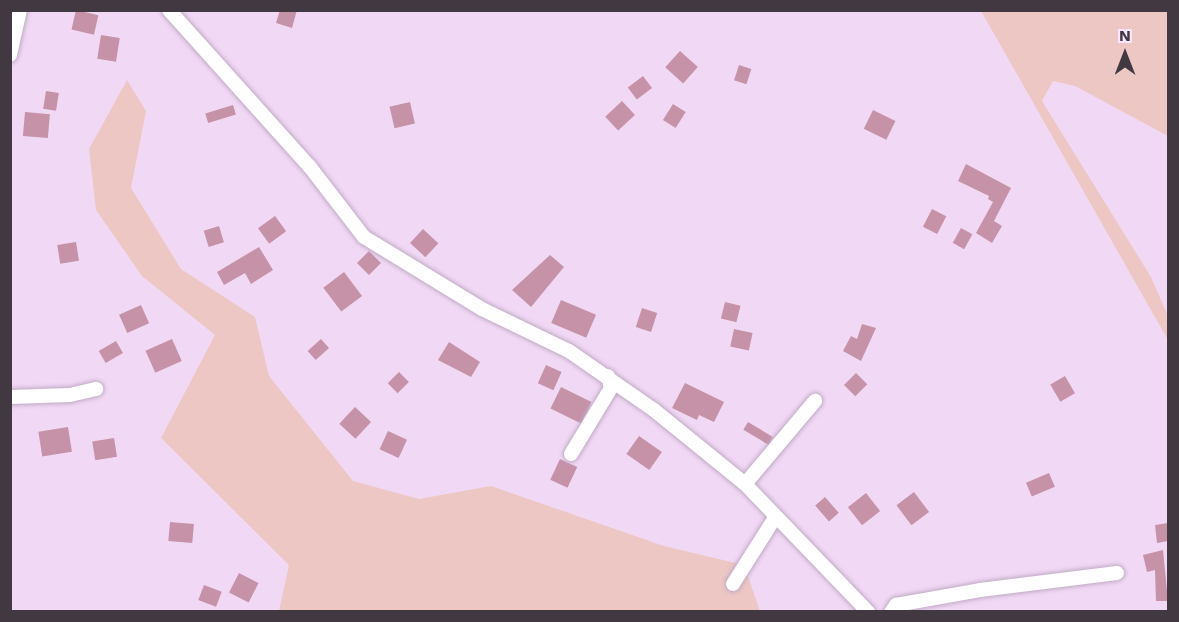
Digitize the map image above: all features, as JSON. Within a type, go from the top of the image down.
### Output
[{"type":"street","points":[[10,55],[20,10]]},
{"type":"street","points":[[169,10],[310,167],[364,237],[482,309],[539,334],[608,376],[745,484],[868,612]]},
{"type":"street","points":[[571,454],[611,388],[608,376]]},
{"type":"street","points":[[10,397],[70,395],[96,389]]},
{"type":"street","points":[[745,484],[815,401]]},
{"type":"street","points":[[733,584],[776,516]]},
{"type":"street","points":[[891,612],[896,605],[980,590],[1116,573]]},
{"type":"shaded area","points":[[981,11],[1168,11],[1168,136],[1075,86],[1053,81],[1042,101],[1151,277],[1168,316],[1168,340]]},
{"type":"shaded area","points":[[127,80],[146,111],[131,188],[181,269],[255,317],[269,376],[353,481],[419,499],[491,486],[664,546],[744,565],[760,611],[279,611],[289,565],[161,438],[215,335],[142,276],[96,210],[89,149]]},
{"type":"building","points":[[76,10],[98,15],[94,35],[72,29]]},
{"type":"building","points":[[280,10],[297,10],[292,28],[276,23]]},
{"type":"building","points":[[101,35],[120,38],[116,62],[97,59]]},
{"type":"building","points":[[680,51],[698,67],[683,83],[665,67]]},
{"type":"building","points":[[739,65],[751,69],[746,84],[734,80]]},
{"type":"building","points":[[643,76],[652,88],[637,99],[628,87]]},
{"type":"building","points":[[46,91],[59,93],[56,111],[43,109]]},
{"type":"building","points":[[622,101],[635,115],[618,131],[605,117]]},
{"type":"building","points":[[410,102],[415,123],[394,128],[390,107]]},
{"type":"building","points":[[673,104],[686,112],[676,128],[663,120]]},
{"type":"building","points":[[233,105],[236,115],[208,123],[205,113]]},
{"type":"building","points":[[873,110],[895,121],[886,140],[864,129]]},
{"type":"building","points":[[25,112],[50,114],[48,138],[23,136]]},
{"type":"building","points":[[966,164],[1011,188],[994,221],[1002,226],[992,243],[976,233],[993,202],[988,199],[989,196],[958,181]]},
{"type":"building","points":[[932,209],[946,216],[937,234],[923,227]]},
{"type":"building","points":[[275,216],[286,231],[269,244],[258,228]]},
{"type":"building","points":[[219,226],[224,242],[209,247],[204,231]]},
{"type":"building","points":[[961,228],[972,234],[964,249],[953,243]]},
{"type":"building","points":[[423,229],[438,243],[425,257],[410,243]]},
{"type":"building","points":[[76,242],[79,261],[60,264],[57,245]]},
{"type":"building","points":[[259,247],[273,270],[251,284],[245,273],[224,285],[217,272]]},
{"type":"building","points":[[369,251],[381,263],[369,275],[357,263]]},
{"type":"building","points":[[550,255],[564,267],[531,307],[512,290]]},
{"type":"building","points":[[344,272],[362,296],[341,312],[323,288]]},
{"type":"building","points":[[561,300],[596,315],[586,338],[551,323]]},
{"type":"building","points":[[725,302],[741,306],[736,322],[721,318]]},
{"type":"building","points":[[141,305],[149,323],[127,333],[119,315]]},
{"type":"building","points":[[642,308],[657,313],[651,332],[636,327]]},
{"type":"building","points":[[862,324],[876,328],[861,361],[843,351],[851,336],[857,339]]},
{"type":"building","points":[[734,329],[753,333],[749,351],[730,347]]},
{"type":"building","points":[[172,339],[182,361],[155,373],[146,351]]},
{"type":"building","points":[[321,339],[329,348],[316,360],[308,351]]},
{"type":"building","points":[[116,341],[123,353],[106,363],[99,351]]},
{"type":"building","points":[[449,342],[480,362],[471,377],[438,360]]},
{"type":"building","points":[[546,365],[562,372],[553,390],[538,383]]},
{"type":"building","points":[[399,372],[409,382],[398,393],[388,383]]},
{"type":"building","points":[[856,373],[867,384],[855,396],[844,385]]},
{"type":"building","points":[[1065,376],[1075,393],[1060,402],[1050,384]]},
{"type":"building","points":[[685,383],[724,402],[714,422],[699,415],[697,420],[672,408]]},
{"type":"building","points":[[561,387],[592,402],[581,423],[550,409]]},
{"type":"building","points":[[355,407],[371,422],[355,439],[339,424]]},
{"type":"building","points":[[748,422],[773,437],[768,445],[743,430]]},
{"type":"building","points":[[68,427],[72,452],[42,456],[38,432]]},
{"type":"building","points":[[388,431],[407,440],[399,458],[380,449]]},
{"type":"building","points":[[639,436],[662,452],[649,470],[626,454]]},
{"type":"building","points":[[114,438],[117,457],[95,460],[92,441]]},
{"type":"building","points":[[560,459],[577,467],[567,488],[550,480]]},
{"type":"building","points":[[1049,473],[1055,487],[1032,497],[1026,483]]},
{"type":"building","points":[[914,492],[929,512],[911,525],[896,505]]},
{"type":"building","points":[[866,493],[880,511],[862,525],[848,507]]},
{"type":"building","points":[[825,497],[839,513],[829,521],[815,506]]},
{"type":"building","points":[[170,522],[194,524],[192,543],[168,541]]},
{"type":"building","points":[[1168,523],[1168,541],[1157,543],[1155,525]]},
{"type":"building","points":[[1163,550],[1168,601],[1156,601],[1155,570],[1147,572],[1143,555]]},
{"type":"building","points":[[239,573],[259,583],[249,603],[229,593]]},
{"type":"building","points":[[204,585],[222,592],[216,607],[198,600]]}]
